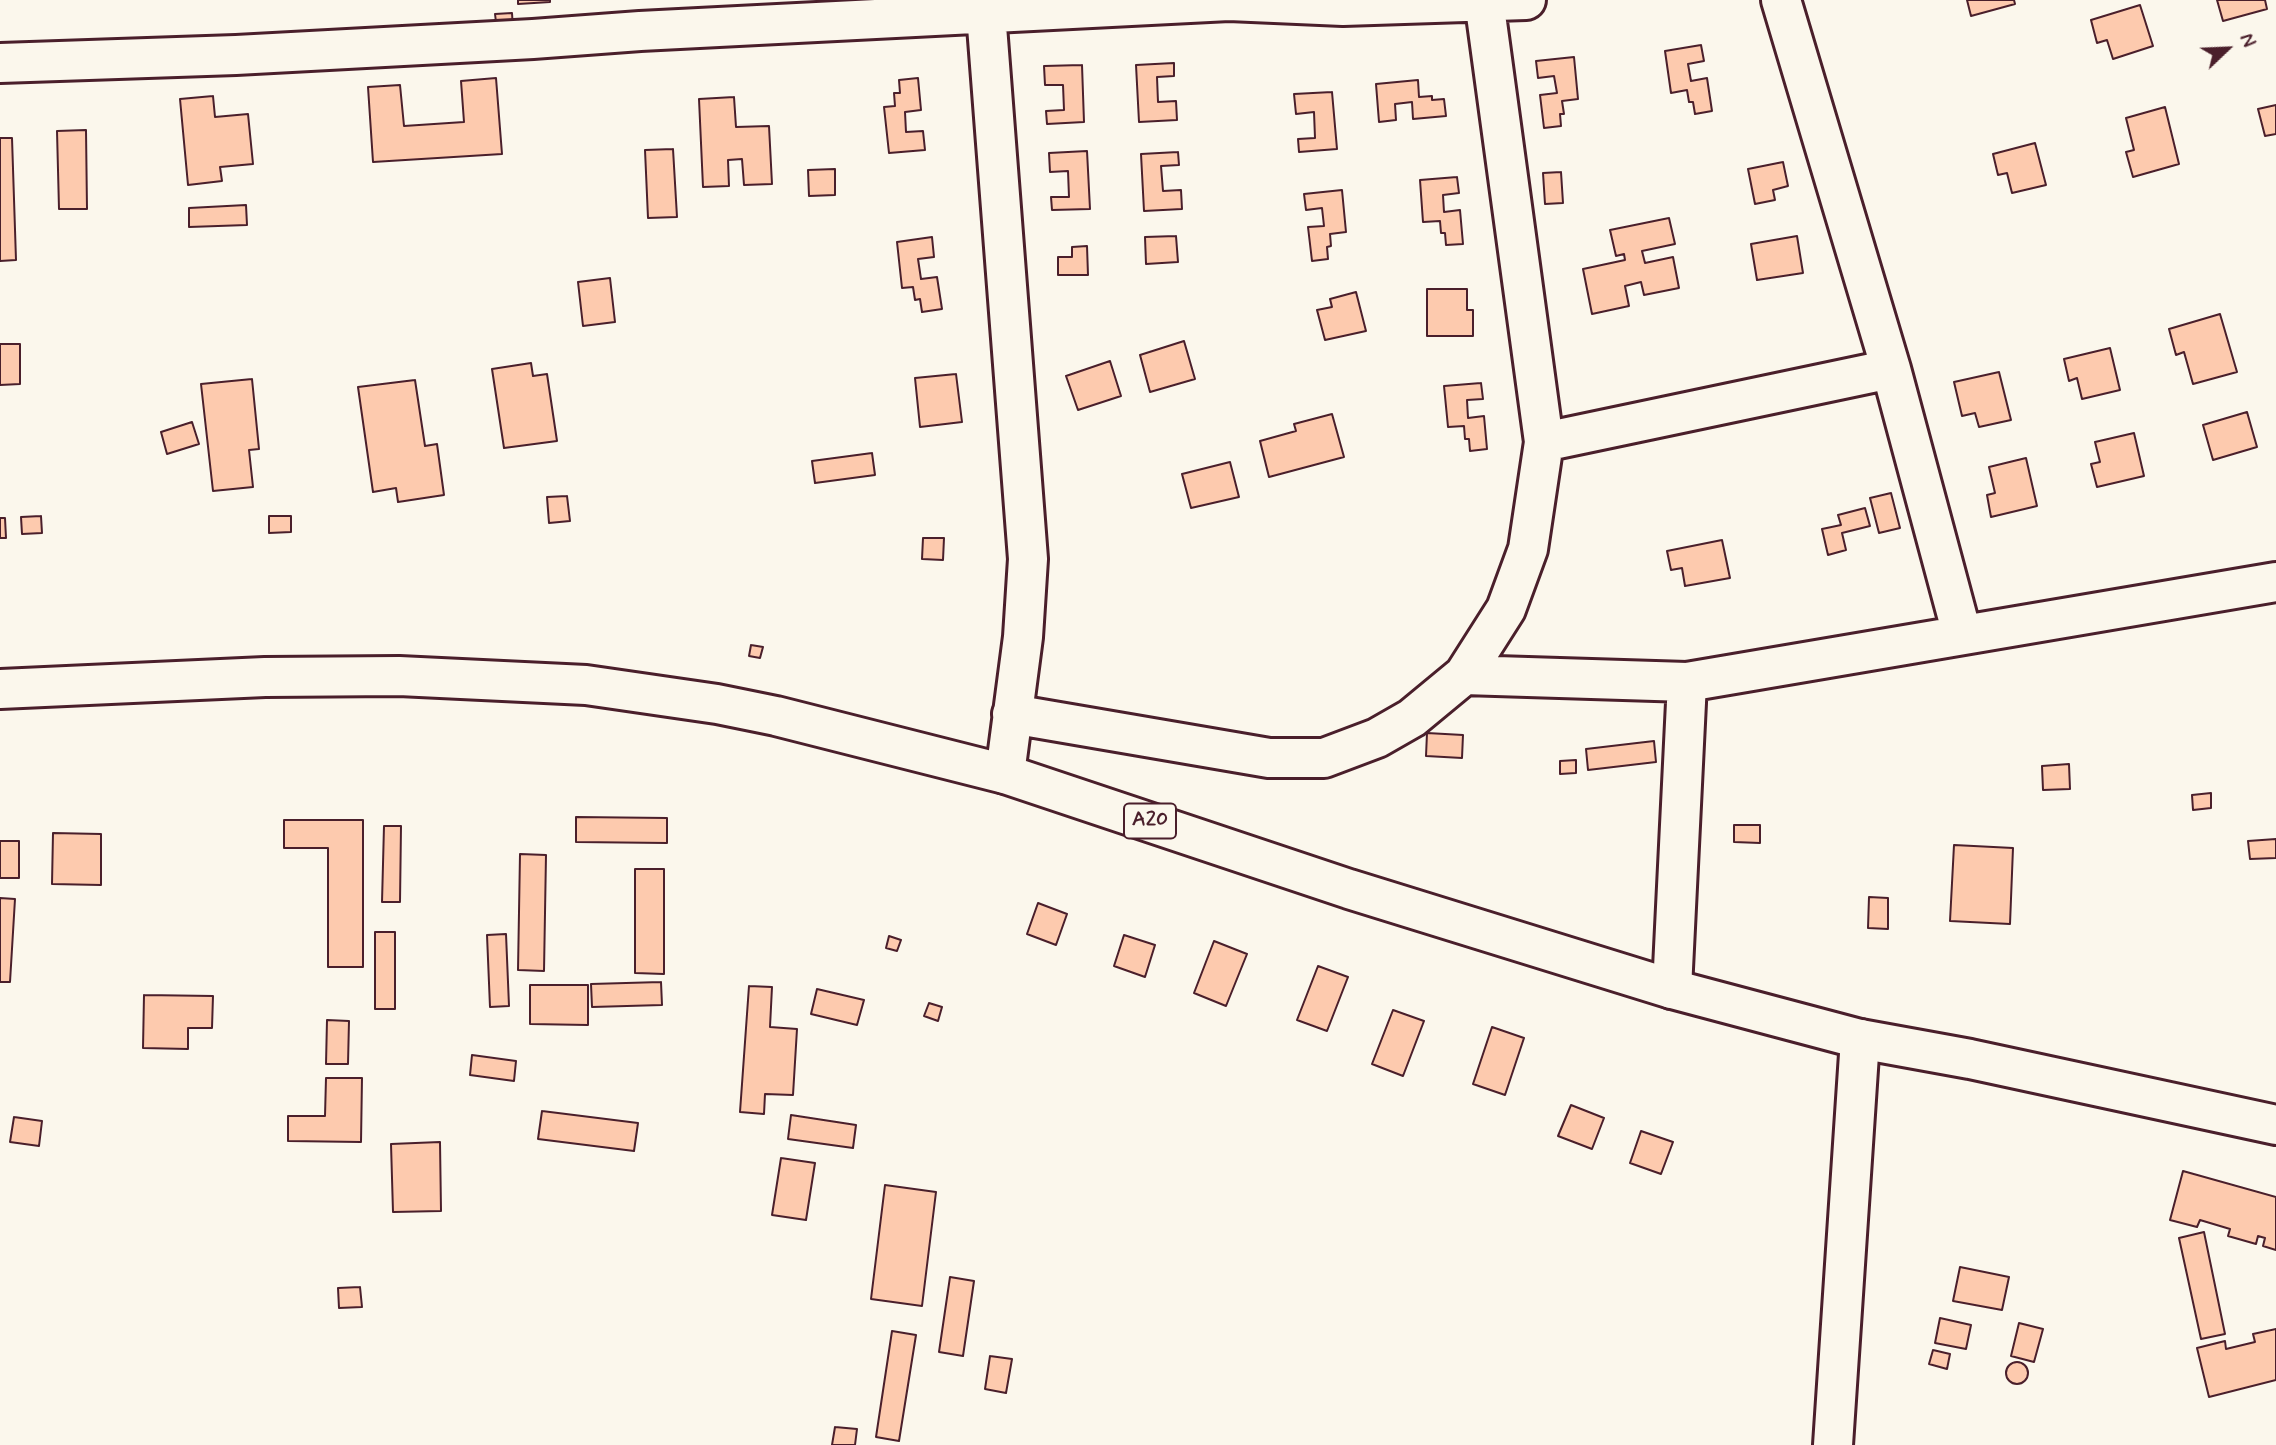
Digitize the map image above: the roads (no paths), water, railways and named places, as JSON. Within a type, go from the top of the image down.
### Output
[{"type":"street","points":[[0,63],[236,55],[533,39],[638,15],[986,13],[1229,0],[1343,6],[1526,0]]},
{"type":"street","points":[[1781,0],[1891,369],[1962,634]]},
{"type":"street","points":[[1012,714],[1269,758],[1324,758],[1377,738],[1412,718],[1464,675],[1506,609],[1528,549],[1544,442],[1484,1]]},
{"type":"street","points":[[986,13],[1028,559],[1023,637],[1005,774]]},
{"type":"street","points":[[1544,442],[1891,369]]},
{"type":"street","points":[[1464,675],[1687,682],[2276,582]]},
{"type":"street","name":"A20","points":[[0,689],[345,676],[464,677],[586,685],[717,704],[776,716],[1005,774],[1349,889],[1672,989],[1860,1039],[1970,1059],[2276,1125]]},
{"type":"street","points":[[1672,989],[1687,682]]},
{"type":"street","points":[[1833,1445],[1860,1039]]}]
